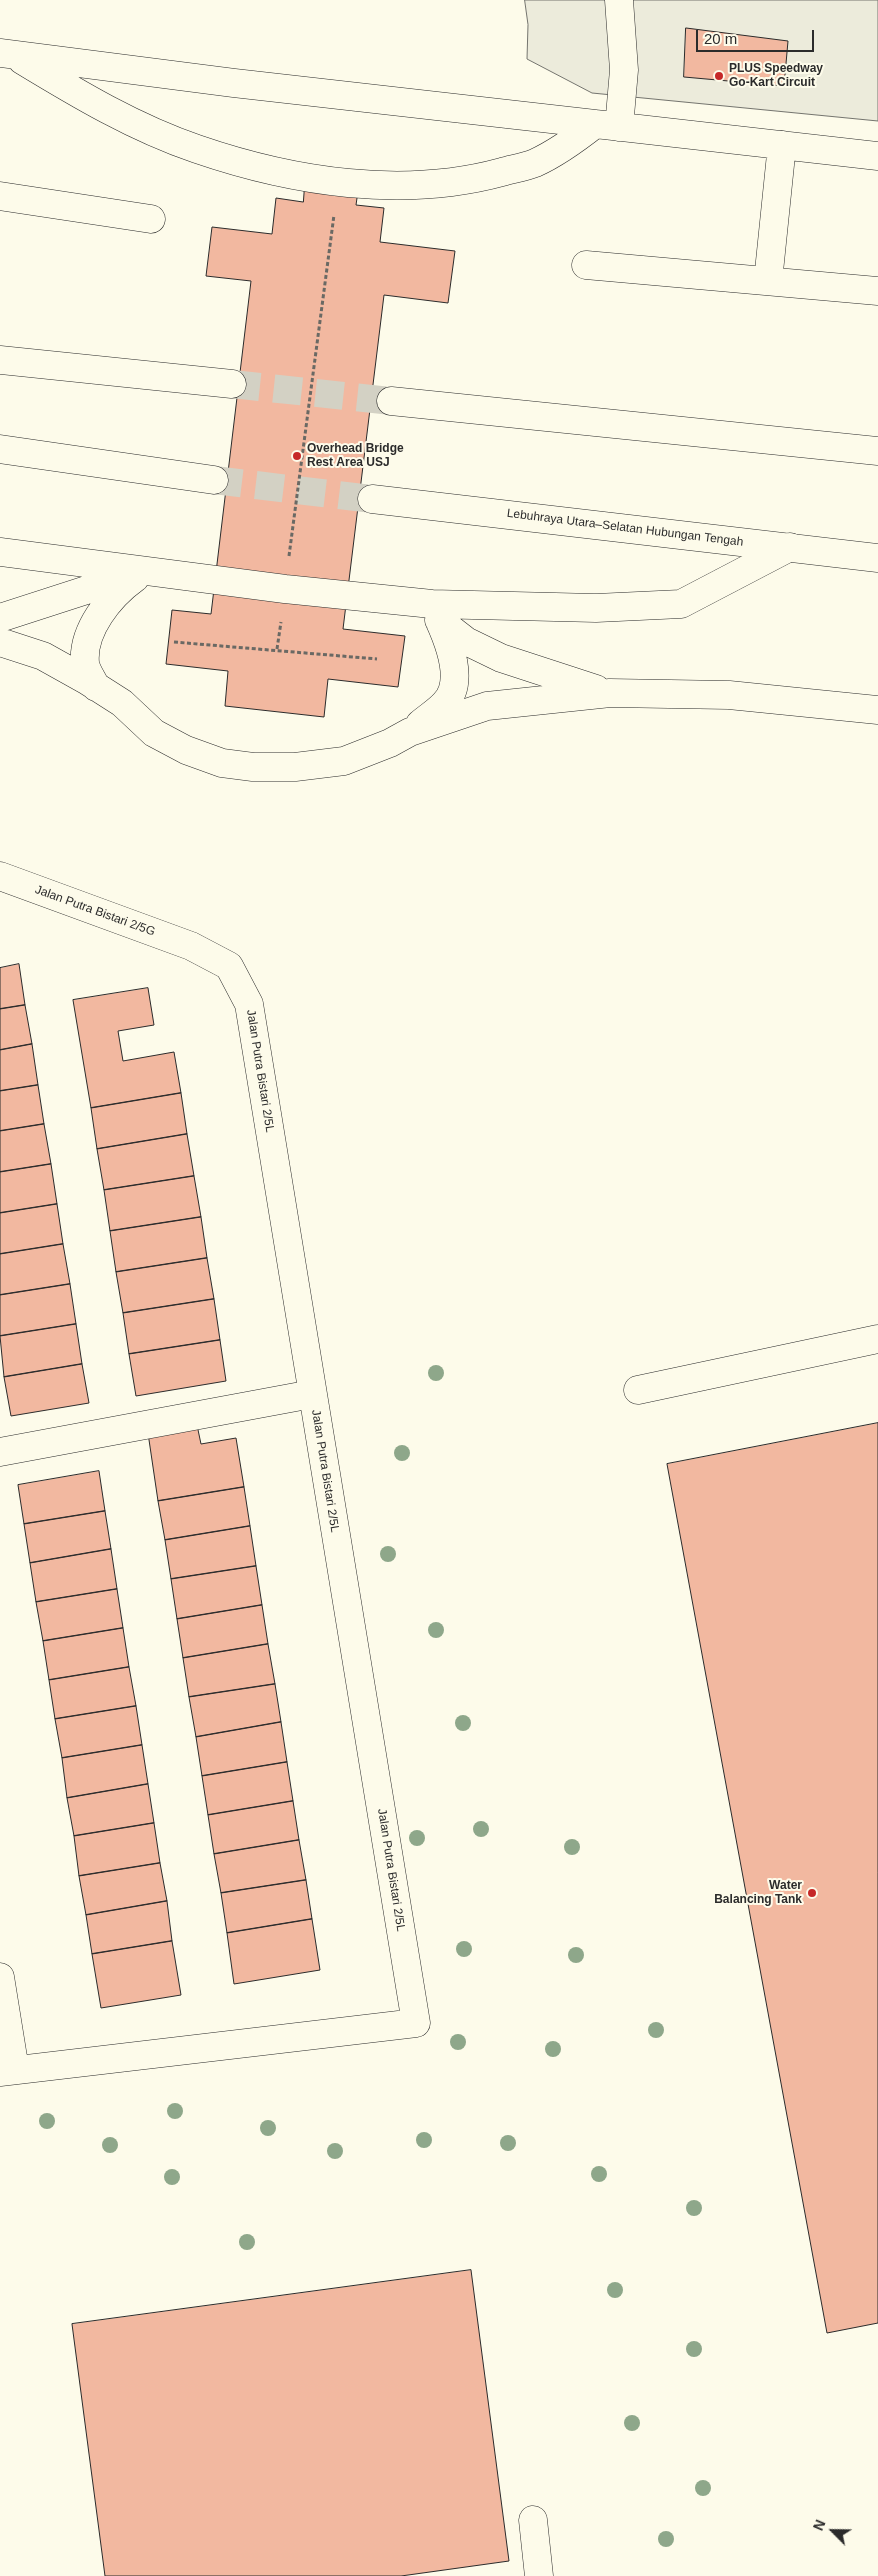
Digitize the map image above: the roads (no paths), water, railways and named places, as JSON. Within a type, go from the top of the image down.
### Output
[{"type":"main road","points":[[6,54],[122,118],[196,149],[257,167],[339,183],[425,185],[482,178],[534,163],[607,125],[624,70],[619,0]]},
{"type":"main road","points":[[6,54],[234,83],[878,156]]},
{"type":"main road","points":[[768,281],[782,145]]},
{"type":"main road","points":[[0,196],[151,219]]},
{"type":"main road","points":[[586,265],[878,291]]},
{"type":"main road","points":[[0,360],[232,384]]},
{"type":"main road","points":[[391,401],[878,451]]},
{"type":"main road","points":[[0,449],[214,480]]},
{"type":"main road","name":"Lebuhraya Utara–Selatan Hubungan Tengah","points":[[372,499],[878,558]]},
{"type":"main road","points":[[0,552],[285,589],[435,612],[681,604],[790,547]]},
{"type":"main road","points":[[0,618],[144,572]]},
{"type":"main road","points":[[96,687],[85,665],[85,646],[94,625],[107,604],[121,588],[144,572]]},
{"type":"main road","points":[[435,612],[466,641],[501,658],[610,693]]},
{"type":"main road","points":[[410,732],[446,702],[454,682],[454,659],[435,612]]},
{"type":"main road","points":[[0,642],[43,656],[122,703],[154,732],[186,750],[222,763],[253,767],[295,767],[344,762],[390,743],[410,732],[487,706],[610,693],[729,695],[878,710]]},
{"type":"main road","name":"Jalan Putra Bistari 2/5G","points":[[0,876],[191,946]]},
{"type":"main road","name":"Jalan Putra Bistari 2/5L","points":[[8,2071],[416,2023],[249,1004],[229,966],[191,946]]},
{"type":"main road","points":[[638,1390],[878,1339]]},
{"type":"main road","points":[[0,1452],[312,1394]]},
{"type":"main road","points":[[0,1977],[8,2071]]},
{"type":"main road","points":[[534,2520],[539,2576]]},
{"type":"tunnel","points":[[232,384],[391,401]]},
{"type":"tunnel","points":[[214,480],[372,499]]},
{"type":"place","name":"PLUS Speedway Go-Kart Circuit","points":[[719,76]]},
{"type":"place","name":"Overhead Bridge Rest Area USJ","points":[[297,456]]},
{"type":"place","name":"Water Balancing Tank","points":[[812,1893]]}]
